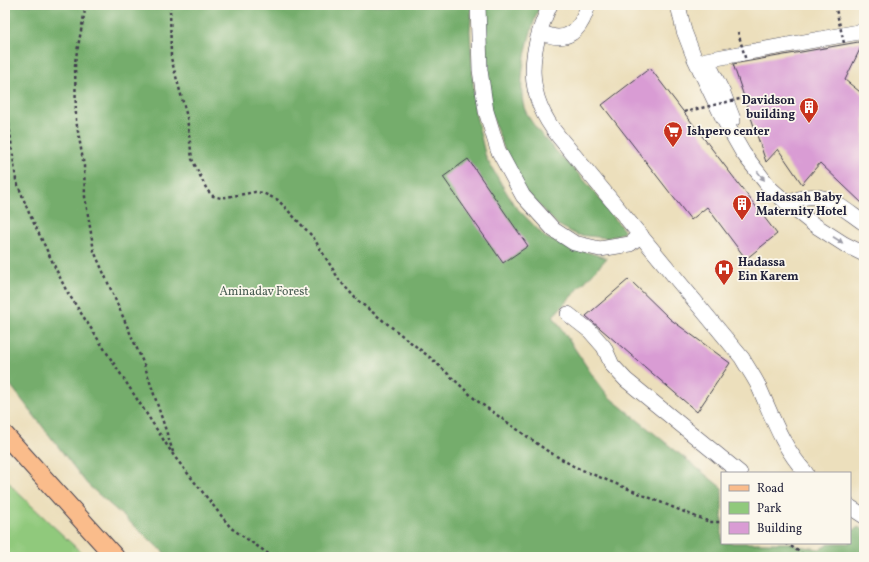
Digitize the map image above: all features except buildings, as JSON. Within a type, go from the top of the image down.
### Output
[{"type":"main road","points":[[5,435],[114,557]]},
{"type":"street","points":[[478,5],[480,70],[486,111],[498,150],[523,196],[554,230],[574,243],[600,249],[630,244],[640,235]]},
{"type":"street","points":[[550,5],[540,32],[534,57],[533,73],[534,88],[544,116],[550,126],[742,358],[757,384],[785,445],[796,462],[805,472]]},
{"type":"street","points":[[540,32],[558,37],[569,35],[578,27],[585,17],[588,5]]},
{"type":"street","points":[[678,5],[689,44],[722,118],[743,153],[770,188],[788,204],[813,224],[844,244],[864,254]]},
{"type":"street","points":[[706,60],[864,31]]},
{"type":"street","points":[[689,44],[706,60],[723,93],[733,118],[743,153]]},
{"type":"street","points":[[788,204],[800,198],[821,197],[838,204],[864,223]]},
{"type":"street","points":[[568,314],[590,331],[604,347],[612,365],[626,380],[739,472]]},
{"type":"path","points":[[86,5],[75,62],[76,112],[84,166],[85,197],[94,251],[145,367],[174,456]]},
{"type":"path","points":[[170,5],[171,58],[186,117],[192,159],[207,190],[213,196],[221,198],[254,192],[263,192],[278,200],[313,237],[340,281],[358,300],[432,359],[476,400],[546,450],[575,467],[694,516],[710,522],[721,522]]},
{"type":"path","points":[[835,5],[844,43]]},
{"type":"path","points":[[738,32],[746,61]]},
{"type":"path","points":[[5,70],[7,109],[16,180],[29,213],[66,290],[174,456],[231,528],[273,557]]},
{"type":"path","points":[[684,112],[744,98]]},
{"type":"path","points":[[788,544],[807,557]]},
{"type":"green space","name":"Aminadav Forest","points":[[5,5],[472,5],[470,31],[475,111],[486,158],[514,205],[546,238],[607,258],[553,316],[591,373],[609,397],[721,487],[721,544],[794,544],[796,546],[820,549],[829,544],[851,544],[851,531],[859,527],[864,530],[864,557],[169,557],[87,484],[5,378]]},
{"type":"green space","points":[[486,5],[540,5],[528,41],[523,66],[522,91],[523,103],[526,112],[540,133],[585,181],[625,232],[608,238],[577,235],[558,225],[526,192],[510,165],[488,105],[485,18]]},
{"type":"green space","points":[[5,477],[15,490],[86,557],[5,557]]},
{"type":"place","name":"Davidson building","points":[[809,124]]},
{"type":"place","name":"Ishpero center","points":[[673,148]]},
{"type":"place","name":"Hadassah Baby Maternity Hotel","points":[[742,221]]},
{"type":"place","name":"Hadassa Ein Karem","points":[[724,286]]}]
